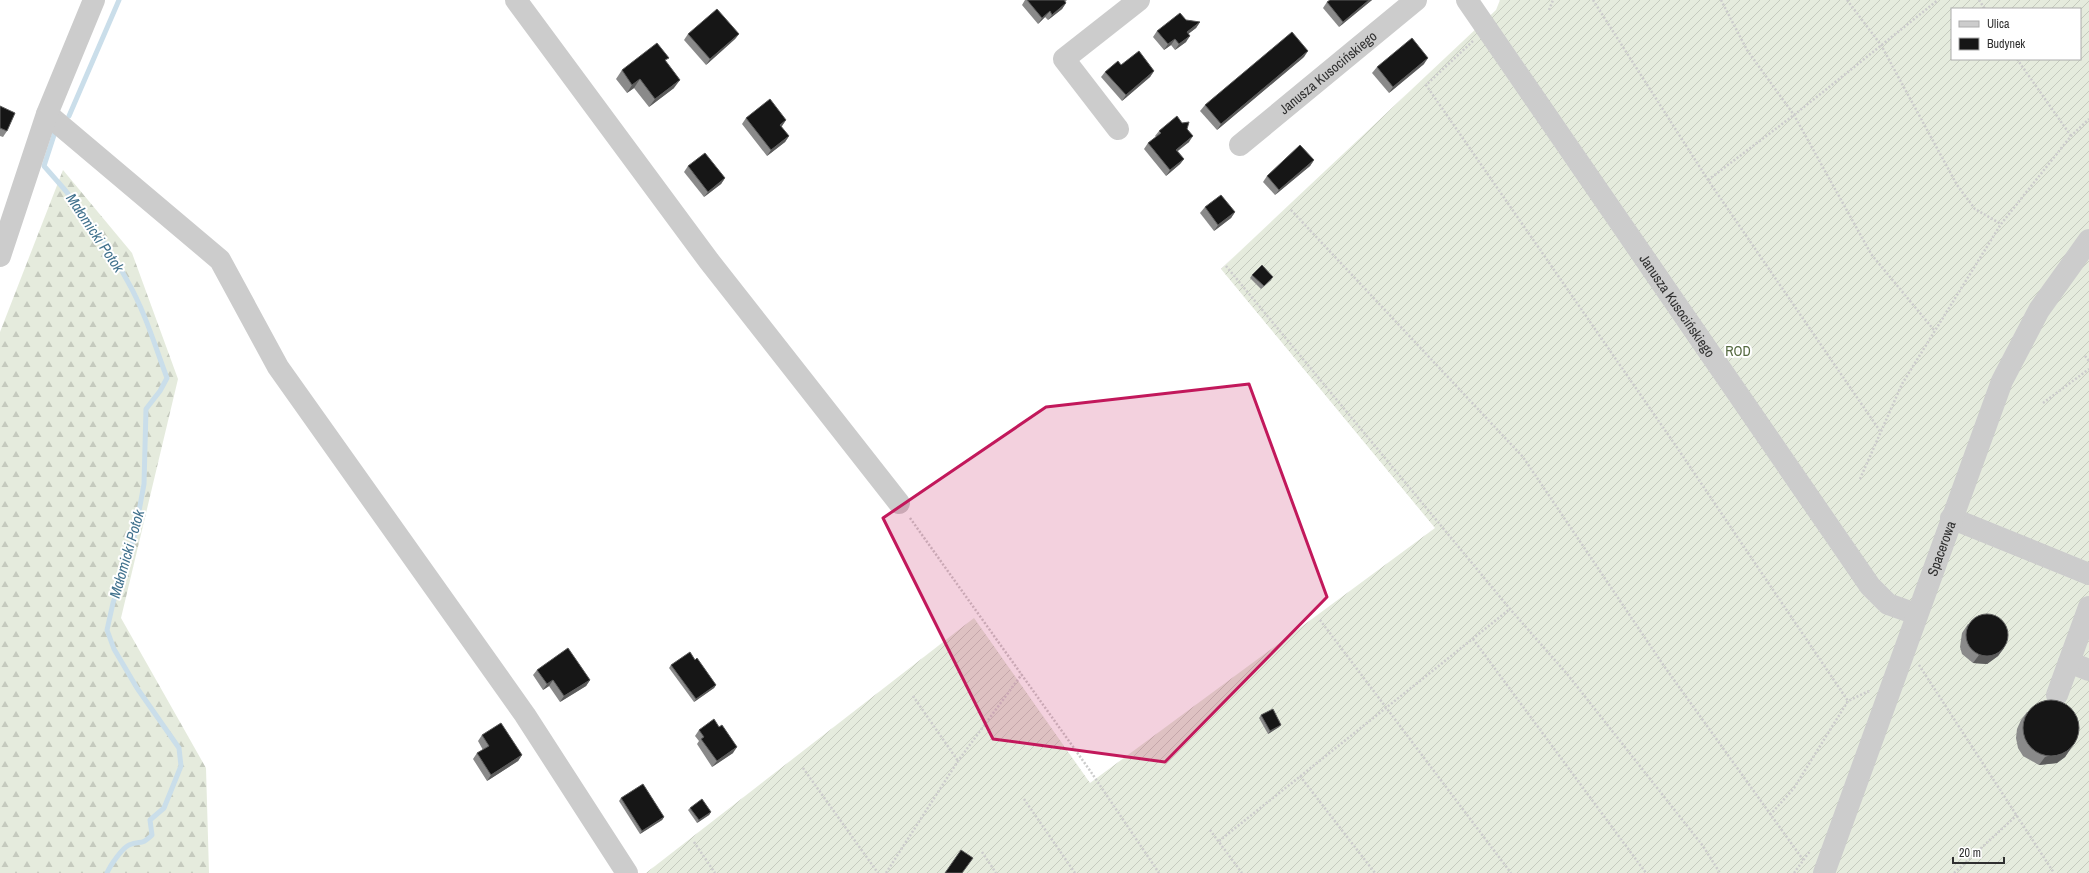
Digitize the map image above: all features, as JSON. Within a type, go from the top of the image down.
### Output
[{"type":"street","points":[[0,256],[47,114],[94,0]]},
{"type":"street","points":[[516,0],[709,261],[899,503]]},
{"type":"street","points":[[1118,129],[1064,59],[1139,0]]},
{"type":"street","name":"Janusza Kusocińskiego","points":[[1240,145],[1416,0]]},
{"type":"street","name":"Janusza Kusocińskiego","points":[[1467,0],[1870,586],[1888,604],[1916,614]]},
{"type":"street","points":[[47,114],[220,260],[278,367],[525,715],[627,873]]},
{"type":"street","name":"Spacerowa","points":[[1824,873],[1916,614],[2002,381],[2022,339],[2060,277],[2089,240]]},
{"type":"street","points":[[1951,518],[2089,574]]},
{"type":"street","points":[[2056,695],[2079,666],[2089,606]]},
{"type":"path","points":[[1549,10],[1553,0]]},
{"type":"path","points":[[1593,0],[1708,180],[1880,431]]},
{"type":"path","points":[[1721,0],[1747,50],[1794,115],[1871,254],[1934,330]]},
{"type":"path","points":[[1847,0],[1881,45],[1957,186],[1975,209],[2001,224]]},
{"type":"path","points":[[1708,180],[1794,115],[1938,0]]},
{"type":"path","points":[[1474,40],[1426,85],[1676,446],[1848,701]]},
{"type":"path","points":[[2019,60],[2071,136]]},
{"type":"path","points":[[1860,479],[1902,384],[1934,330],[2001,224],[2071,136],[2089,119]]},
{"type":"path","points":[[1291,210],[1523,457],[1664,666],[1804,862]]},
{"type":"path","points":[[1226,266],[1510,609],[1568,674],[1703,846],[1720,873]]},
{"type":"path","points":[[2085,356],[2089,361]]},
{"type":"path","points":[[2043,403],[2089,370]]},
{"type":"path","points":[[899,503],[1022,674],[1159,873]]},
{"type":"path","points":[[1219,841],[1388,708],[1510,609]]},
{"type":"path","points":[[1320,620],[1388,708],[1511,873]]},
{"type":"path","points":[[1474,639],[1646,873]]},
{"type":"path","points":[[1904,649],[1912,654],[2054,873]]},
{"type":"path","points":[[886,873],[958,762],[1022,674]]},
{"type":"path","points":[[1770,815],[1794,788],[1848,701],[1872,690],[1886,697]]},
{"type":"path","points":[[913,696],[958,762]]},
{"type":"path","points":[[803,768],[878,873]]},
{"type":"path","points":[[1300,776],[1375,873]]},
{"type":"path","points":[[1024,799],[1075,873]]},
{"type":"path","points":[[1954,873],[2017,815]]},
{"type":"path","points":[[1210,830],[1242,873]]},
{"type":"path","points":[[694,842],[715,873]]},
{"type":"path","points":[[982,852],[996,873]]},
{"type":"highlighted area","points":[[1249,384],[1327,597],[1165,762],[993,739],[883,518],[1046,407]]},
{"type":"green space","name":"ROD","points":[[1500,0],[2089,0],[2089,873],[646,873],[974,618],[1090,783],[1435,528],[1221,269],[1496,10]]},
{"type":"green space","points":[[63,170],[132,253],[178,379],[121,618],[206,768],[209,873],[0,873],[0,332]]},
{"type":"building","points":[[1027,0],[1064,0],[1066,3],[1052,15],[1050,11],[1042,18]]},
{"type":"building","points":[[1330,0],[1369,0],[1343,22],[1327,2]]},
{"type":"building","points":[[717,9],[739,34],[710,59],[688,34]]},
{"type":"building","points":[[1180,13],[1186,20],[1200,22],[1187,32],[1190,36],[1179,44],[1175,39],[1168,44],[1157,31]]},
{"type":"building","points":[[1292,32],[1308,51],[1221,124],[1205,105]]},
{"type":"building","points":[[1412,38],[1428,58],[1393,87],[1377,67]]},
{"type":"building","points":[[657,43],[669,58],[665,60],[680,80],[655,99],[640,79],[632,85],[622,70]]},
{"type":"building","points":[[1139,51],[1154,71],[1126,95],[1105,72],[1118,61],[1121,65]]},
{"type":"building","points":[[770,99],[786,120],[780,125],[789,136],[771,150],[746,118]]},
{"type":"building","points":[[0,106],[15,113],[7,131],[0,128]]},
{"type":"building","points":[[1177,116],[1182,123],[1189,122],[1187,129],[1193,136],[1176,150],[1184,159],[1170,170],[1148,143],[1161,133],[1159,131]]},
{"type":"building","points":[[1300,145],[1314,160],[1279,190],[1267,176]]},
{"type":"building","points":[[705,153],[725,178],[708,192],[688,166]]},
{"type":"building","points":[[1221,195],[1235,212],[1218,225],[1205,207]]},
{"type":"building","points":[[1262,265],[1273,277],[1264,286],[1252,275]]},
{"type":"building","points":[[1983,614],[1991,614],[2002,620],[2008,631],[2008,639],[2002,650],[1991,656],[1983,656],[1972,650],[1966,639],[1966,631],[1972,620]]},
{"type":"building","points":[[568,648],[590,680],[564,696],[553,680],[547,684],[537,670]]},
{"type":"building","points":[[690,652],[695,660],[697,658],[716,685],[696,699],[671,665]]},
{"type":"building","points":[[2045,700],[2057,700],[2067,704],[2075,712],[2079,722],[2079,734],[2075,744],[2067,752],[2057,756],[2045,756],[2035,752],[2027,744],[2023,734],[2023,722],[2027,712],[2035,704]]},
{"type":"building","points":[[1273,709],[1281,725],[1270,731],[1261,715]]},
{"type":"building","points":[[714,719],[719,727],[722,725],[737,747],[717,761],[701,739],[704,737],[699,730]]},
{"type":"building","points":[[501,723],[522,755],[491,775],[477,753],[489,746],[482,735]]},
{"type":"building","points":[[643,784],[664,817],[642,831],[621,798]]},
{"type":"building","points":[[702,799],[711,812],[699,820],[690,808]]},
{"type":"building","points":[[961,850],[973,858],[962,873],[945,873]]},
{"type":"waterway","name":"Małomicki Potok","points":[[69,116],[119,0]]},
{"type":"waterway","name":"Małomicki Potok","points":[[56,129],[44,166],[89,221],[119,266],[140,305],[167,378],[160,391],[146,409],[144,484],[134,538],[113,603],[107,630],[114,649],[137,688],[179,748],[181,766],[164,808],[150,820],[152,835],[143,842],[126,847],[116,858],[107,873]]}]
